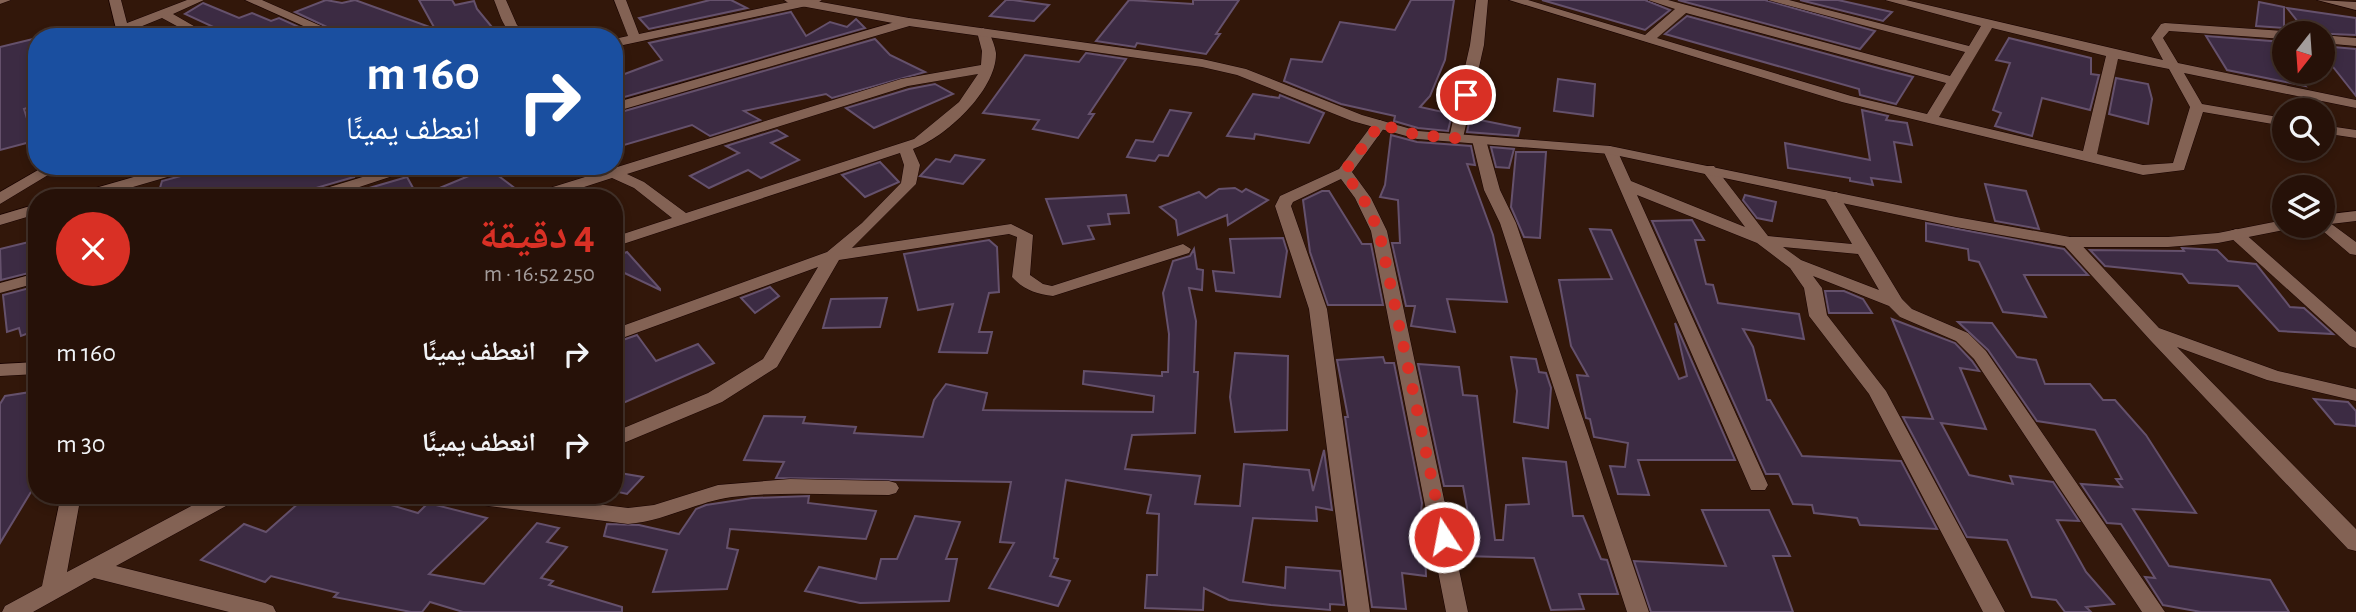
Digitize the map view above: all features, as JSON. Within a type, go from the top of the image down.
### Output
[{"type":"street","points":[[115,0],[123,28]]},
{"type":"street","points":[[135,28],[198,0]]},
{"type":"street","points":[[251,0],[318,28]]},
{"type":"street","points":[[500,0],[513,28]]},
{"type":"street","points":[[620,0],[635,39]]},
{"type":"street","points":[[790,0],[814,1],[909,22],[1202,63],[1241,72],[1301,98],[1417,135],[1610,150],[1956,222],[2070,242],[2168,242],[2272,227]]},
{"type":"street","points":[[1456,138],[1477,45],[1482,0]]},
{"type":"street","points":[[1515,0],[1847,99],[2143,170],[2179,167],[2197,107],[2157,38],[2165,27],[2272,34]]},
{"type":"street","points":[[1654,0],[1953,81]]},
{"type":"street","points":[[1774,0],[1971,50]]},
{"type":"street","points":[[1891,0],[2113,54],[2356,103]]},
{"type":"street","points":[[2323,0],[2356,6]]},
{"type":"street","points":[[623,41],[814,1]]},
{"type":"street","points":[[1647,40],[1684,8]]},
{"type":"street","points":[[164,14],[190,28]]},
{"type":"street","points":[[623,105],[909,22]]},
{"type":"street","points":[[1931,119],[1988,25]]},
{"type":"street","points":[[623,239],[919,142],[946,122],[975,93],[989,55],[983,32]]},
{"type":"street","points":[[2335,41],[2356,43]]},
{"type":"street","points":[[2089,158],[2113,54]]},
{"type":"street","points":[[623,170],[906,82],[984,69]]},
{"type":"street","points":[[2197,107],[2272,120]]},
{"type":"street","points":[[1359,612],[1318,309],[1283,206],[1286,199],[1344,172],[1380,124]]},
{"type":"street","points":[[2335,131],[2356,134]]},
{"type":"street","points":[[1479,140],[1492,190],[1508,223],[1638,612]]},
{"type":"street","points":[[623,436],[729,389],[755,375],[770,363],[832,256],[868,226],[908,184],[912,165],[905,148]]},
{"type":"street","points":[[1610,150],[1758,485]]},
{"type":"street","points":[[1709,169],[1763,240],[1864,250]]},
{"type":"street","points":[[1344,172],[1363,198],[1379,231],[1457,612]]},
{"type":"street","points":[[0,199],[41,175]]},
{"type":"street","points":[[109,189],[158,175]]},
{"type":"street","points":[[339,189],[386,175]]},
{"type":"street","points":[[562,189],[607,175]]},
{"type":"street","points":[[617,175],[639,185],[682,218]]},
{"type":"street","points":[[1625,184],[1763,240],[1796,264],[1895,302]]},
{"type":"street","points":[[1831,195],[1895,302],[1906,313],[1962,337],[1980,355],[2154,612]]},
{"type":"street","points":[[0,220],[28,212]]},
{"type":"street","points":[[2335,219],[2356,216]]},
{"type":"street","points":[[623,332],[832,256],[921,239],[1011,229],[1025,235],[1021,277],[1038,289],[1053,291],[1183,249]]},
{"type":"street","points":[[2335,232],[2356,250]]},
{"type":"street","points":[[2236,234],[2356,342]]},
{"type":"street","points":[[2070,242],[2356,544]]},
{"type":"street","points":[[1796,264],[1813,288],[1818,316],[1825,328],[1877,391],[1994,612]]},
{"type":"street","points":[[0,288],[28,280]]},
{"type":"street","points":[[2153,332],[2274,376],[2356,394]]},
{"type":"street","points":[[3,370],[28,361]]},
{"type":"street","points":[[3,370],[28,369]]},
{"type":"street","points":[[539,504],[628,516],[651,516],[675,504],[732,490],[889,488]]},
{"type":"street","points":[[52,590],[69,504]]},
{"type":"street","points":[[13,612],[213,504]]},
{"type":"street","points":[[92,569],[265,612]]},
{"type":"building","points":[[326,0],[342,3],[355,0],[432,28],[329,28],[295,12]]},
{"type":"building","points":[[419,0],[452,0],[455,5],[474,1],[493,28],[434,28]]},
{"type":"building","points":[[710,0],[731,0],[747,8],[649,29],[639,18]]},
{"type":"building","points":[[1006,0],[1049,5],[1034,21],[990,16]]},
{"type":"building","points":[[1129,0],[1193,4],[1193,0],[1239,0],[1206,54],[1137,43],[1135,47],[1096,41]]},
{"type":"building","points":[[1411,0],[1454,0],[1445,60],[1430,96],[1420,107],[1452,114],[1448,131],[1418,128],[1394,121],[1395,116],[1341,104],[1284,81],[1291,59],[1322,62],[1340,22],[1395,30]]},
{"type":"building","points":[[1542,0],[1645,0],[1670,10],[1645,30]]},
{"type":"building","points":[[1678,0],[1765,0],[1875,31],[1860,49]]},
{"type":"building","points":[[1800,0],[1838,0],[1892,12],[1883,21]]},
{"type":"building","points":[[2259,2],[2284,7],[2284,21],[2272,21],[2272,27],[2256,26]]},
{"type":"building","points":[[203,3],[239,18],[252,13],[271,21],[279,18],[301,28],[215,28],[185,14]]},
{"type":"building","points":[[2287,8],[2356,18],[2356,35],[2335,34],[2335,21],[2297,21]]},
{"type":"building","points":[[791,12],[806,36],[830,22],[847,27],[856,19],[865,28],[623,97],[623,75],[662,60],[649,43]]},
{"type":"building","points":[[1687,16],[1913,77],[1896,104],[1860,95],[1859,89],[1665,34]]},
{"type":"building","points":[[2206,36],[2272,41],[2272,79],[2227,70]]},
{"type":"building","points":[[2009,38],[2091,58],[2091,74],[2099,75],[2090,110],[2042,98],[2032,136],[1995,126],[2001,113],[1993,110],[2010,63],[1996,60]]},
{"type":"building","points":[[875,39],[890,55],[925,72],[832,98],[826,94],[744,111],[760,120],[710,136],[692,125],[623,145],[623,111]]},
{"type":"building","points":[[28,40],[28,108],[24,109],[28,122],[28,143],[0,150],[0,47]]},
{"type":"building","points":[[2335,47],[2356,49],[2356,96],[2335,69]]},
{"type":"building","points":[[1086,53],[1126,59],[1089,114],[1094,114],[1078,138],[1033,129],[1039,120],[983,113],[1025,55],[1079,62]]},
{"type":"building","points":[[2116,78],[2148,84],[2152,99],[2148,124],[2109,114]]},
{"type":"building","points":[[1558,79],[1595,84],[1593,116],[1554,111]]},
{"type":"building","points":[[935,84],[953,94],[874,128],[846,108],[909,89]]},
{"type":"building","points":[[1253,94],[1279,98],[1280,95],[1324,113],[1309,143],[1255,134],[1254,139],[1227,136]]},
{"type":"building","points":[[1170,110],[1191,113],[1168,156],[1159,155],[1155,161],[1127,157],[1136,140],[1153,142]]},
{"type":"building","points":[[1862,110],[1888,116],[1886,120],[1907,123],[1912,145],[1894,142],[1901,182],[1871,178],[1873,185],[1850,181],[1850,178],[1788,168],[1785,143],[1870,160]]},
{"type":"building","points":[[1470,118],[1520,128],[1518,136],[1467,132]]},
{"type":"building","points":[[777,130],[787,136],[771,143],[799,160],[761,178],[748,170],[709,188],[690,176],[739,153],[726,146]]},
{"type":"building","points":[[1391,135],[1417,142],[1471,146],[1475,165],[1467,164],[1493,235],[1507,302],[1447,299],[1455,332],[1411,326],[1415,306],[1406,306],[1392,243],[1400,243],[1398,200],[1380,197],[1385,185]]},
{"type":"building","points":[[1491,147],[1514,149],[1509,168],[1496,167]]},
{"type":"building","points":[[1516,152],[1546,152],[1540,238],[1524,237],[1511,207]]},
{"type":"building","points":[[955,155],[984,160],[963,184],[920,176],[936,159],[950,162]]},
{"type":"building","points":[[880,162],[899,182],[865,197],[842,175]]},
{"type":"building","points":[[185,175],[354,177],[312,189],[160,189],[162,181]]},
{"type":"building","points":[[471,175],[497,175],[516,189],[437,189]]},
{"type":"building","points":[[407,177],[414,189],[366,189]]},
{"type":"building","points":[[1985,184],[2026,191],[2039,229],[1995,221]]},
{"type":"building","points":[[1235,188],[1242,192],[1246,189],[1268,200],[1228,225],[1227,215],[1178,235],[1176,220],[1160,207],[1199,192],[1206,198],[1219,189]]},
{"type":"building","points":[[1322,191],[1329,191],[1362,244],[1371,244],[1383,305],[1328,305],[1310,252],[1303,200]]},
{"type":"building","points":[[1126,195],[1129,213],[1108,214],[1110,224],[1088,226],[1094,239],[1063,244],[1046,199]]},
{"type":"building","points":[[1745,195],[1776,202],[1772,221],[1757,218],[1743,200]]},
{"type":"building","points":[[1692,220],[1704,240],[1695,240],[1706,284],[1713,285],[1718,303],[1799,314],[1804,339],[1743,329],[1753,347],[1767,400],[1770,400],[1802,456],[1901,461],[1937,529],[1860,525],[1857,518],[1814,513],[1812,505],[1793,504],[1779,474],[1766,474],[1652,221]]},
{"type":"building","points":[[1926,223],[2064,249],[2088,275],[2024,275],[2046,317],[2003,312],[1979,262],[1969,260],[1968,249],[1926,241]]},
{"type":"building","points":[[1590,229],[1611,230],[1679,379],[1687,376],[1675,323],[1735,460],[1638,460],[1649,495],[1618,494],[1610,466],[1625,467],[1628,443],[1594,437],[1590,419],[1586,418],[1577,375],[1588,376],[1571,346],[1559,280],[1612,279]]},
{"type":"building","points":[[1283,238],[1287,251],[1280,297],[1216,291],[1213,271],[1234,273],[1230,239]]},
{"type":"building","points":[[989,240],[997,247],[999,292],[989,293],[979,332],[992,332],[987,353],[939,352],[953,304],[918,310],[904,254]]},
{"type":"building","points":[[28,242],[28,273],[1,280],[0,249]]},
{"type":"building","points":[[2182,248],[2217,250],[2228,261],[2256,264],[2290,307],[2304,308],[2333,334],[2279,331],[2238,286],[2189,283],[2182,274],[2105,266],[2090,250],[2184,251]]},
{"type":"building","points":[[1194,249],[1197,269],[1203,270],[1202,290],[1189,288],[1196,321],[1194,372],[1198,372],[1195,433],[1132,435],[1125,469],[1200,476],[1195,504],[1240,506],[1244,464],[1309,470],[1313,491],[1324,450],[1332,510],[1316,507],[1317,521],[1253,518],[1243,582],[1285,588],[1286,567],[1340,571],[1344,605],[1330,604],[1330,610],[1229,600],[1204,588],[1203,610],[1145,608],[1147,575],[1157,575],[1159,514],[1147,513],[1151,495],[1066,480],[1054,558],[1058,559],[1050,576],[1070,581],[1058,606],[989,588],[1014,543],[1000,542],[1011,482],[776,478],[784,462],[744,460],[764,416],[805,417],[803,423],[856,427],[854,433],[923,437],[934,400],[946,384],[987,393],[983,410],[1153,412],[1154,396],[1083,384],[1084,371],[1162,376],[1162,372],[1168,372],[1169,334],[1163,293],[1173,261],[1190,256]]},
{"type":"building","points":[[627,252],[660,290],[623,272],[623,254]]},
{"type":"building","points":[[770,287],[779,296],[755,313],[741,298]]},
{"type":"building","points":[[28,288],[28,333],[21,336],[19,328],[7,332],[3,295]]},
{"type":"building","points":[[1825,291],[1844,291],[1863,299],[1872,313],[1829,313]]},
{"type":"building","points":[[887,298],[880,327],[823,328],[831,299]]},
{"type":"building","points":[[1892,319],[1955,343],[1972,361],[1979,371],[1960,368],[1986,429],[1941,423],[1969,475],[2013,484],[2010,476],[2053,482],[2079,521],[2057,520],[2086,572],[2114,604],[2086,607],[2091,612],[2065,612],[2056,600],[2032,597],[2007,540],[1967,537],[1903,417],[1933,419]]},
{"type":"building","points":[[1958,322],[1992,323],[2017,357],[2036,360],[2045,384],[2090,384],[2103,400],[2115,400],[2146,435],[2196,513],[2133,509],[2169,566],[2270,580],[2289,612],[2201,612],[2163,605],[2145,577],[2155,578],[2121,524],[2107,523],[2081,484],[2122,487],[2116,479],[2122,479],[2095,430],[2037,421],[1988,350]]},
{"type":"building","points":[[637,335],[656,361],[698,344],[714,363],[623,403],[623,340]]},
{"type":"building","points":[[1235,353],[1288,356],[1287,430],[1235,432],[1230,397]]},
{"type":"building","points":[[1383,357],[1385,363],[1394,363],[1422,503],[1417,546],[1425,547],[1426,576],[1402,573],[1406,609],[1372,607],[1345,417],[1348,417],[1337,360]]},
{"type":"building","points":[[1511,357],[1536,359],[1539,372],[1546,373],[1551,388],[1548,428],[1514,422],[1517,391]]},
{"type":"building","points":[[1418,364],[1459,367],[1463,395],[1477,396],[1495,540],[1503,540],[1506,505],[1529,504],[1523,458],[1566,462],[1573,516],[1583,516],[1601,559],[1607,560],[1618,594],[1579,594],[1584,609],[1551,610],[1534,558],[1463,556],[1463,540],[1473,540],[1463,486],[1444,486]]},
{"type":"building","points":[[28,392],[28,497],[0,543],[0,404],[5,396]]},
{"type":"building","points":[[2314,399],[2348,402],[2356,411],[2356,426],[2335,424]]},
{"type":"building","points":[[623,474],[643,477],[627,494],[623,493]]},
{"type":"building","points":[[809,496],[808,503],[876,511],[866,539],[730,529],[727,548],[738,550],[727,589],[653,592],[667,550],[604,536],[607,524],[639,525],[679,534],[696,509],[706,505],[752,498]]},
{"type":"building","points":[[298,504],[388,504],[418,513],[427,504],[432,504],[487,518],[429,574],[484,584],[537,523],[559,528],[547,542],[567,547],[541,578],[553,581],[549,585],[622,607],[622,612],[463,612],[430,602],[422,612],[411,612],[334,597],[338,593],[271,576],[265,582],[201,560],[244,524],[266,532]]},
{"type":"building","points":[[1702,510],[1769,510],[1790,556],[1773,556],[1793,612],[1651,612],[1634,561],[1726,566]]},
{"type":"building","points":[[915,516],[960,522],[946,559],[957,559],[949,601],[860,603],[805,591],[819,567],[876,579],[881,559],[897,559]]},
{"type":"route","points":[[1444,537],[1379,231],[1363,198],[1344,172],[1380,124],[1417,135],[1456,138],[1466,95]]}]
